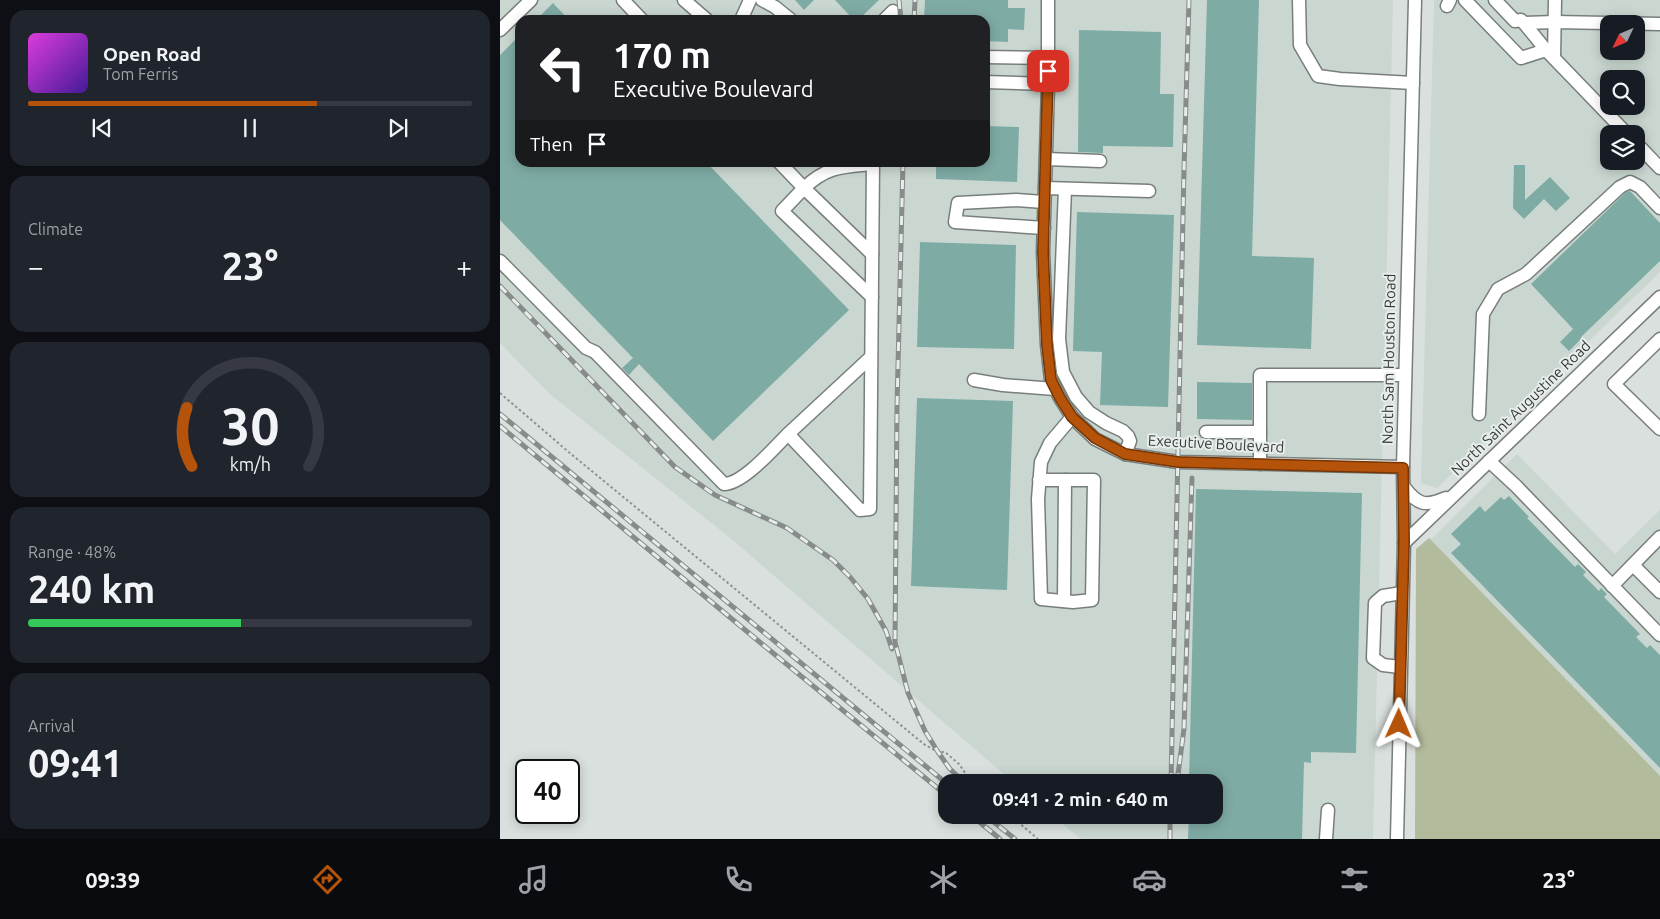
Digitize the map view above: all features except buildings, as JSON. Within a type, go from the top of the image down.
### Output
[{"type":"street","points":[[516,15],[531,0]]},
{"type":"street","points":[[623,0],[637,15]]},
{"type":"street","points":[[684,0],[696,15]]},
{"type":"street","points":[[744,15],[750,0]]},
{"type":"street","points":[[762,0],[785,15]]},
{"type":"street","name":"Executive Boulevard","points":[[1048,0],[1048,84],[1043,243],[1047,345],[1057,373],[1055,389],[1072,417],[1095,438],[1125,454],[1178,462],[1403,468]]},
{"type":"street","points":[[1299,0],[1300,45],[1318,76],[1413,83]]},
{"type":"street","name":"North Sam Houston Road","points":[[1397,839],[1404,542],[1403,468],[1415,0]]},
{"type":"street","points":[[1465,0],[1522,58],[1550,54]]},
{"type":"street","points":[[1495,0],[1515,21],[1660,24]]},
{"type":"street","points":[[1508,0],[1521,15],[1523,22],[1550,54],[1618,125]]},
{"type":"street","points":[[1550,54],[1555,22],[1555,0]]},
{"type":"street","points":[[889,15],[893,11]]},
{"type":"street","points":[[500,30],[515,15]]},
{"type":"street","points":[[990,57],[1048,58]]},
{"type":"street","points":[[990,82],[1048,84]]},
{"type":"street","points":[[1645,152],[1660,168]]},
{"type":"street","points":[[1046,159],[1100,161]]},
{"type":"street","points":[[784,167],[872,254]]},
{"type":"street","points":[[845,167],[836,168],[818,176],[782,211],[872,297]]},
{"type":"street","points":[[788,434],[860,510],[870,509],[873,167]]},
{"type":"street","points":[[1479,414],[1483,314],[1498,289],[1526,274],[1620,187],[1630,182],[1640,187],[1660,208]]},
{"type":"street","points":[[1045,188],[1148,192]]},
{"type":"street","points":[[1064,189],[1057,373],[1089,412],[1123,431],[1128,436],[1130,441],[1125,454]]},
{"type":"street","points":[[1044,202],[1016,200],[958,202],[955,222],[1044,228]]},
{"type":"street","points":[[1043,243],[1062,245]]},
{"type":"street","points":[[500,261],[586,348],[595,352],[724,484],[731,484],[744,476],[871,357]]},
{"type":"street","name":"North Saint Augustine Road","points":[[1404,542],[1660,297]]},
{"type":"street","points":[[1660,339],[1614,384],[1660,429]]},
{"type":"street","points":[[1260,464],[1260,375],[1405,375]]},
{"type":"street","points":[[974,380],[1004,385],[1055,389]]},
{"type":"street","points":[[1039,480],[1094,480],[1092,600],[1064,601],[1041,599],[1038,499],[1039,480],[1041,462],[1050,443],[1072,417]]},
{"type":"street","points":[[1095,438],[1106,423]]},
{"type":"street","points":[[1206,432],[1260,432]]},
{"type":"street","points":[[1489,461],[1516,486],[1660,635]]},
{"type":"street","points":[[1064,601],[1065,480]]},
{"type":"street","points":[[1404,487],[1416,501],[1423,504],[1433,504],[1453,495]]},
{"type":"street","points":[[1612,586],[1657,545]]},
{"type":"street","points":[[1633,565],[1660,592]]},
{"type":"street","points":[[1400,667],[1382,665],[1373,658],[1376,603],[1383,596],[1402,593]]},
{"type":"street","points":[[1326,839],[1328,810]]},
{"type":"path","points":[[500,393],[571,454],[925,745],[938,752],[945,752],[959,764],[966,774]]},
{"type":"path","points":[[1020,824],[1038,839]]},
{"type":"shaded area","points":[[500,0],[1393,0],[1373,839],[1081,839],[1062,824],[1223,824],[1223,774],[1004,774],[734,541],[550,394],[500,343]]},
{"type":"shaded area","points":[[1434,0],[1660,0],[1660,272],[1437,488],[1421,483]]},
{"type":"shaded area","points":[[1517,454],[1615,554],[1660,510],[1660,780],[1427,543]]},
{"type":"green space","points":[[1429,538],[1660,776],[1660,839],[1415,839],[1416,549]]},
{"type":"railway","points":[[899,0],[900,15]]},
{"type":"railway","points":[[914,15],[915,0]]},
{"type":"railway","points":[[1171,774],[1189,0]]},
{"type":"railway","points":[[903,167],[897,406],[895,642],[908,693],[925,731],[950,769],[955,774]]},
{"type":"railway","points":[[500,286],[675,467],[715,495],[787,528],[833,560],[868,599],[886,631],[892,649]]},
{"type":"railway","points":[[500,414],[938,776]]},
{"type":"railway","points":[[500,426],[938,788]]},
{"type":"railway","points":[[1178,774],[1184,729],[1192,478]]},
{"type":"railway","points":[[982,824],[1000,839]]},
{"type":"railway","points":[[996,824],[1015,839]]},
{"type":"railway","points":[[1170,824],[1170,839]]},
{"type":"route","points":[[1048,71],[1043,252],[1047,345],[1051,380],[1060,398],[1072,417],[1098,441],[1125,454],[1178,462],[1403,468],[1404,542],[1399,724]]}]
